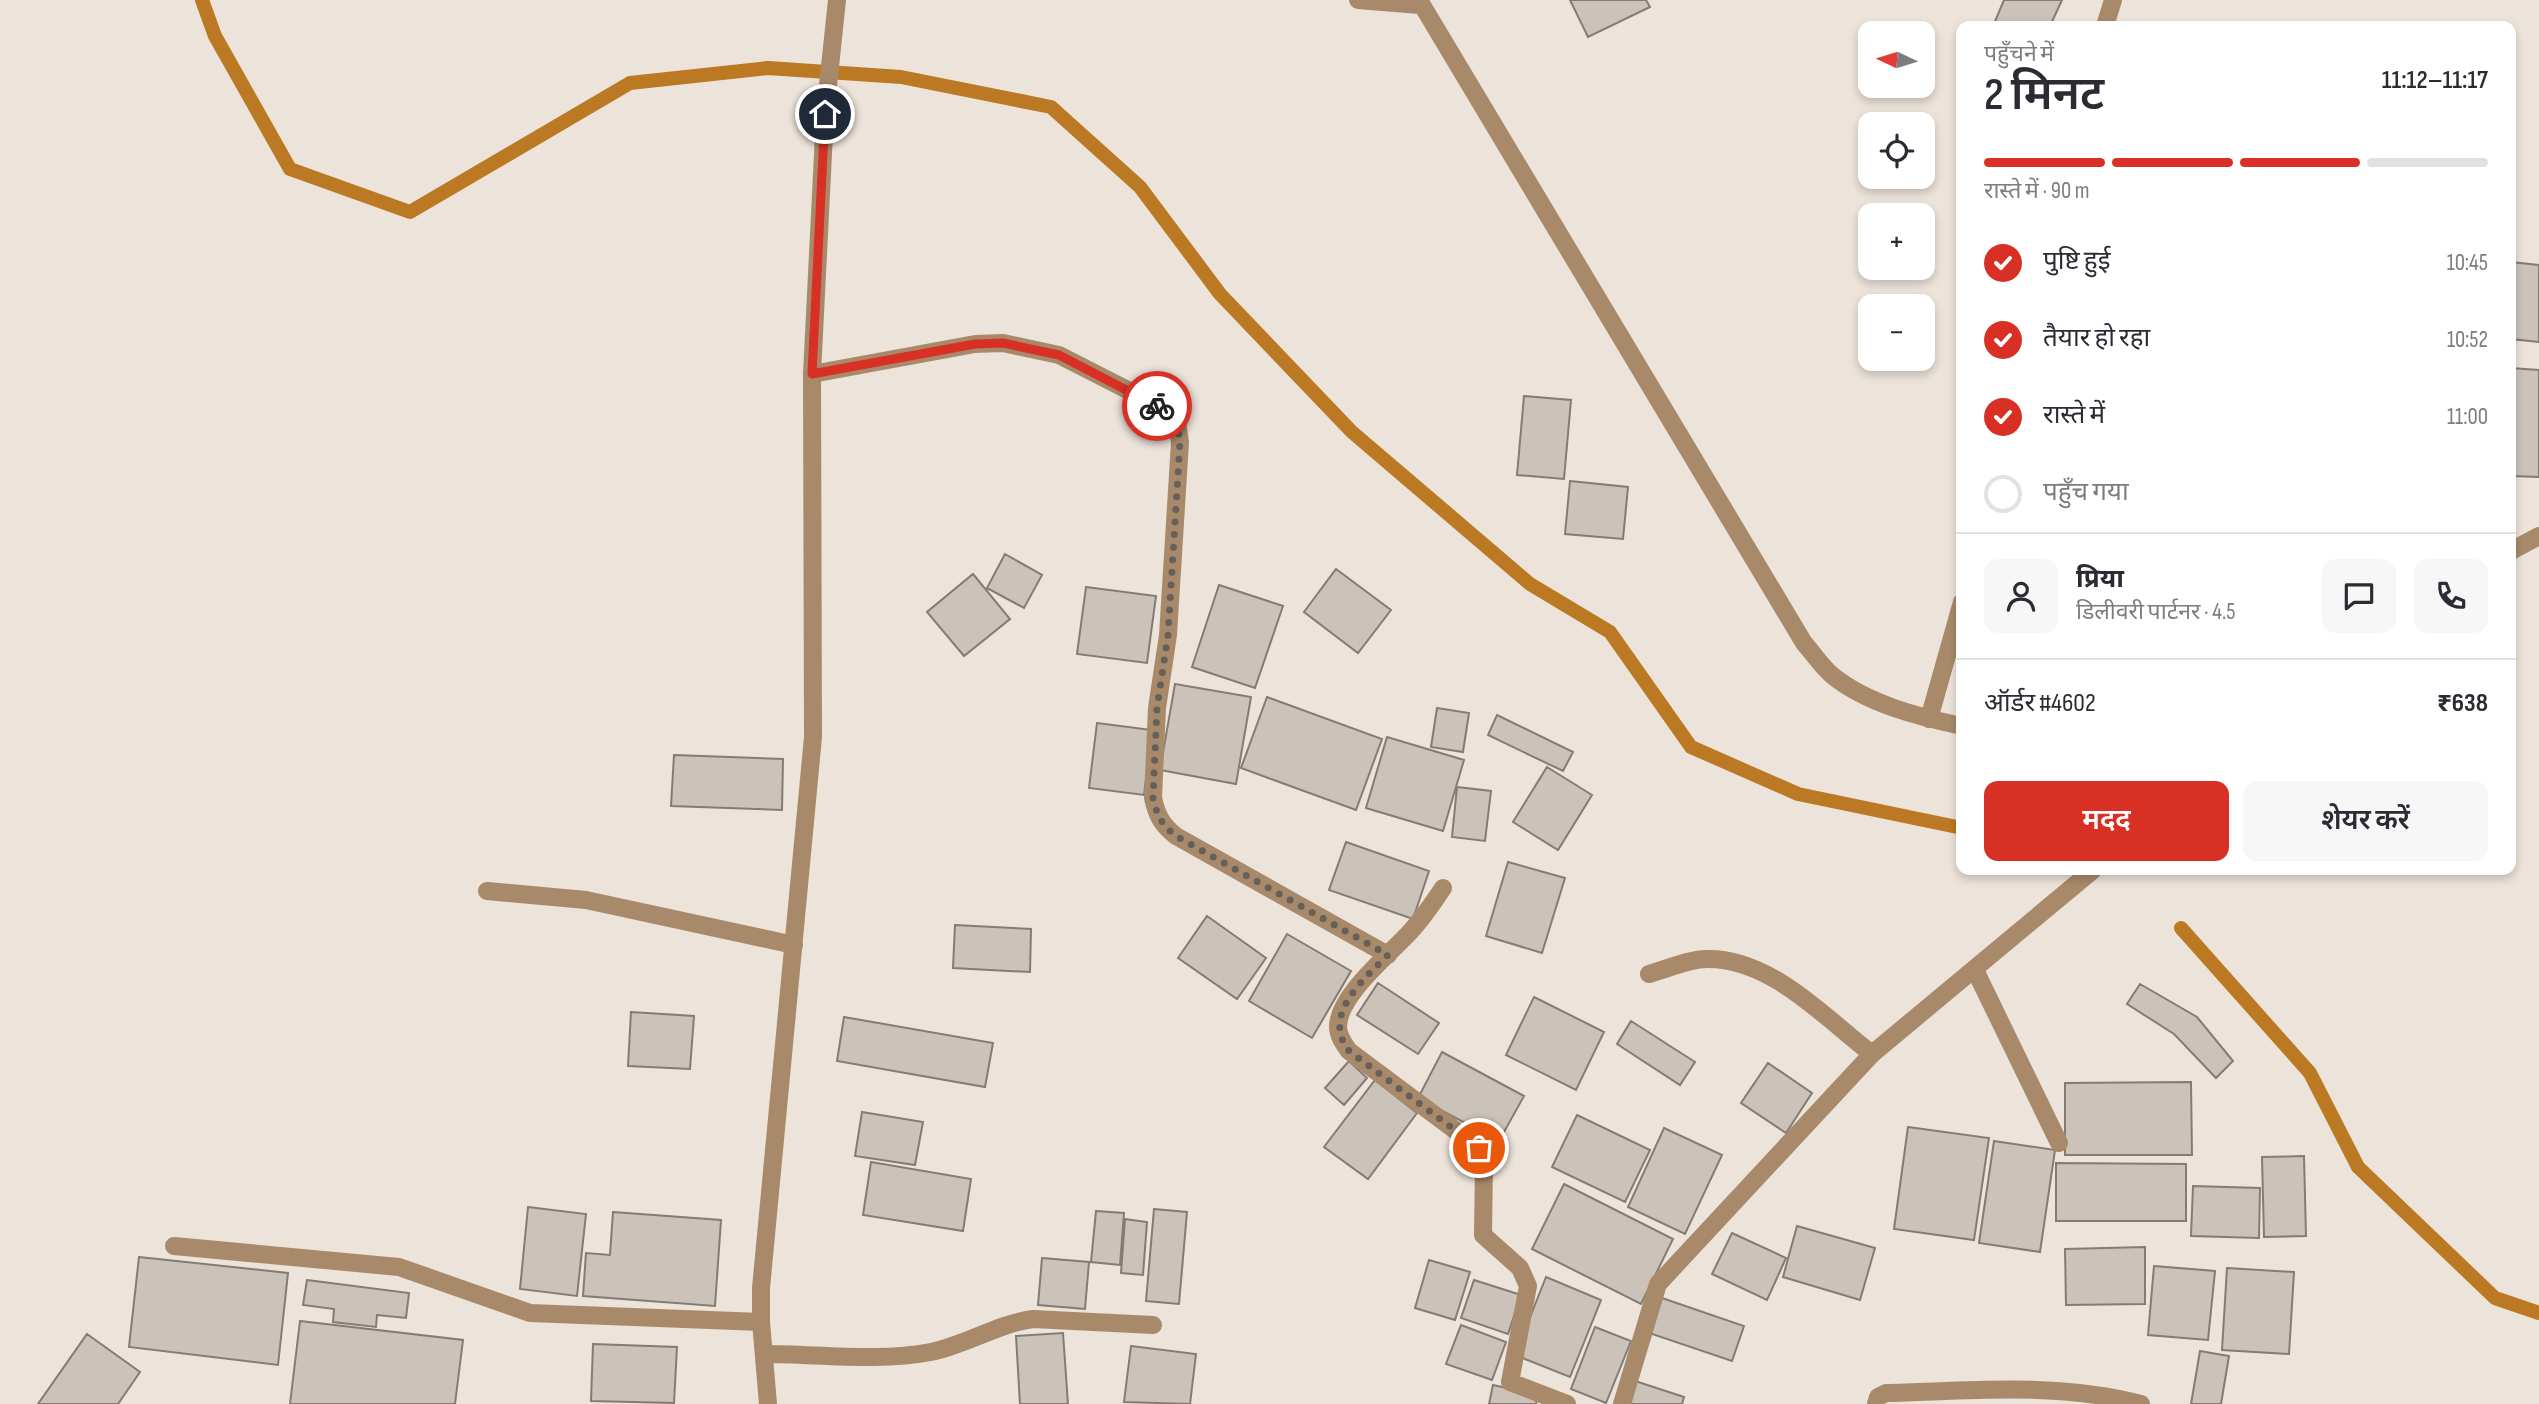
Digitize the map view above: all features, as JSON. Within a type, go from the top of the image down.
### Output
[{"type":"street","points":[[768,1404],[761,1322],[813,737],[812,374],[825,114],[837,0]]},
{"type":"street","points":[[1358,0],[1420,3],[1804,643],[1834,676],[1870,697],[1929,719],[1956,725]]},
{"type":"street","points":[[2107,21],[2113,0]]},
{"type":"street","points":[[812,374],[975,344],[1003,343],[1059,355],[1155,404],[1177,422],[1180,442],[1168,635],[1157,708],[1153,798],[1156,811],[1162,825],[1176,836],[1388,955]]},
{"type":"street","points":[[2516,548],[2539,536]]},
{"type":"street","points":[[1929,719],[1956,623]]},
{"type":"street","points":[[1622,1404],[1658,1284],[1872,1054],[2087,875]]},
{"type":"street","points":[[1443,888],[1427,912],[1363,979],[1344,1007],[1338,1026],[1342,1042],[1349,1051],[1479,1148],[1484,1163],[1483,1235],[1520,1268],[1528,1286],[1510,1382],[1567,1404]]},
{"type":"street","points":[[487,891],[599,902],[794,945]]},
{"type":"street","points":[[1649,974],[1705,959],[1742,963],[1779,981],[1872,1054]]},
{"type":"street","points":[[1975,970],[2059,1143]]},
{"type":"street","points":[[174,1246],[399,1268],[530,1312],[761,1322]]},
{"type":"street","points":[[764,1354],[897,1355],[932,1352],[1016,1321],[1033,1319],[1153,1325]]},
{"type":"street","points":[[1875,1404],[1878,1397],[1886,1393],[2057,1388],[2101,1393],[2141,1404]]},
{"type":"building","points":[[1570,0],[1646,0],[1650,7],[1588,37]]},
{"type":"building","points":[[2004,0],[2062,0],[2052,21],[1995,21]]},
{"type":"building","points":[[2516,263],[2539,265],[2539,342],[2516,340]]},
{"type":"building","points":[[2516,368],[2539,370],[2539,477],[2516,476]]},
{"type":"building","points":[[1524,396],[1571,400],[1564,479],[1517,475]]},
{"type":"building","points":[[1570,481],[1628,487],[1623,539],[1565,534]]},
{"type":"building","points":[[1005,554],[1042,575],[1024,608],[987,588]]},
{"type":"building","points":[[1336,569],[1391,610],[1358,653],[1304,612]]},
{"type":"building","points":[[973,574],[1010,619],[964,656],[927,612]]},
{"type":"building","points":[[1219,585],[1283,606],[1255,688],[1192,667]]},
{"type":"building","points":[[1086,587],[1156,596],[1147,663],[1077,654]]},
{"type":"building","points":[[1175,684],[1251,697],[1236,784],[1160,770]]},
{"type":"building","points":[[1267,697],[1382,739],[1356,810],[1241,768]]},
{"type":"building","points":[[1437,708],[1469,713],[1463,752],[1431,747]]},
{"type":"building","points":[[1497,715],[1573,752],[1563,771],[1488,735]]},
{"type":"building","points":[[1097,723],[1152,730],[1144,795],[1089,788]]},
{"type":"building","points":[[1387,737],[1464,760],[1443,831],[1366,808]]},
{"type":"building","points":[[674,755],[783,759],[782,810],[671,806]]},
{"type":"building","points":[[1547,767],[1592,795],[1558,850],[1513,822]]},
{"type":"building","points":[[1457,787],[1491,791],[1485,841],[1452,837]]},
{"type":"building","points":[[1346,842],[1429,871],[1413,919],[1329,890]]},
{"type":"building","points":[[1508,862],[1565,878],[1542,953],[1486,936]]},
{"type":"building","points":[[1207,916],[1266,958],[1237,999],[1178,958]]},
{"type":"building","points":[[955,925],[1031,929],[1030,972],[953,968]]},
{"type":"building","points":[[1287,934],[1351,971],[1312,1038],[1249,1001]]},
{"type":"building","points":[[1378,983],[1439,1023],[1418,1054],[1357,1015]]},
{"type":"building","points":[[2140,984],[2197,1017],[2233,1061],[2216,1078],[2174,1034],[2127,1004]]},
{"type":"building","points":[[1534,997],[1604,1032],[1576,1090],[1506,1055]]},
{"type":"building","points":[[631,1012],[694,1016],[690,1069],[628,1066]]},
{"type":"building","points":[[844,1017],[993,1043],[985,1087],[837,1061]]},
{"type":"building","points":[[1631,1021],[1695,1062],[1680,1085],[1617,1044]]},
{"type":"building","points":[[1442,1052],[1524,1096],[1499,1141],[1418,1098]]},
{"type":"building","points":[[1349,1061],[1367,1078],[1344,1105],[1325,1088]]},
{"type":"building","points":[[1768,1063],[1812,1093],[1786,1133],[1741,1103]]},
{"type":"building","points":[[1375,1080],[1417,1113],[1368,1179],[1324,1147]]},
{"type":"building","points":[[2191,1082],[2192,1155],[2065,1155],[2065,1083]]},
{"type":"building","points":[[862,1112],[923,1122],[915,1165],[855,1156]]},
{"type":"building","points":[[1577,1115],[1650,1150],[1625,1202],[1552,1167]]},
{"type":"building","points":[[1908,1127],[1989,1138],[1974,1240],[1894,1229]]},
{"type":"building","points":[[1664,1128],[1722,1155],[1685,1234],[1628,1207]]},
{"type":"building","points":[[1994,1141],[2055,1150],[2040,1252],[1979,1243]]},
{"type":"building","points":[[2304,1156],[2306,1236],[2264,1237],[2262,1157]]},
{"type":"building","points":[[871,1162],[971,1179],[963,1231],[863,1215]]},
{"type":"building","points":[[2056,1163],[2186,1164],[2186,1221],[2056,1221]]},
{"type":"building","points":[[1564,1184],[1673,1239],[1641,1304],[1532,1249]]},
{"type":"building","points":[[2193,1186],[2260,1188],[2259,1238],[2191,1236]]},
{"type":"building","points":[[528,1207],[586,1214],[577,1296],[520,1289]]},
{"type":"building","points":[[1154,1209],[1187,1212],[1179,1304],[1146,1301]]},
{"type":"building","points":[[1096,1211],[1124,1213],[1120,1265],[1091,1262]]},
{"type":"building","points":[[613,1212],[721,1220],[715,1306],[583,1296],[586,1253],[610,1255]]},
{"type":"building","points":[[1125,1219],[1147,1222],[1143,1275],[1121,1273]]},
{"type":"building","points":[[1797,1226],[1875,1248],[1860,1300],[1783,1277]]},
{"type":"building","points":[[1732,1233],[1786,1258],[1767,1300],[1712,1274]]},
{"type":"building","points":[[2145,1247],[2145,1304],[2066,1305],[2065,1249]]},
{"type":"building","points":[[139,1257],[288,1273],[278,1365],[129,1347]]},
{"type":"building","points":[[1042,1258],[1089,1262],[1085,1309],[1038,1305]]},
{"type":"building","points":[[1429,1260],[1470,1272],[1455,1320],[1415,1308]]},
{"type":"building","points":[[2154,1266],[2215,1271],[2208,1340],[2148,1335]]},
{"type":"building","points":[[2227,1268],[2294,1272],[2289,1354],[2222,1350]]},
{"type":"building","points":[[1546,1277],[1601,1300],[1570,1377],[1515,1355]]},
{"type":"building","points":[[307,1280],[409,1293],[406,1318],[377,1315],[376,1327],[333,1322],[334,1309],[303,1305]]},
{"type":"building","points":[[1474,1280],[1521,1295],[1508,1334],[1461,1318]]},
{"type":"building","points":[[1662,1298],[1744,1326],[1732,1361],[1649,1333]]},
{"type":"building","points":[[300,1321],[463,1340],[455,1404],[290,1404]]},
{"type":"building","points":[[1461,1325],[1506,1342],[1492,1380],[1446,1364]]},
{"type":"building","points":[[1595,1327],[1631,1341],[1606,1403],[1571,1389]]},
{"type":"building","points":[[1063,1333],[1068,1404],[1020,1404],[1016,1336]]},
{"type":"building","points":[[87,1334],[140,1372],[118,1404],[38,1404]]},
{"type":"building","points":[[593,1344],[677,1347],[674,1403],[591,1401]]},
{"type":"building","points":[[1131,1346],[1196,1354],[1190,1404],[1124,1402]]},
{"type":"building","points":[[2200,1351],[2229,1356],[2221,1404],[2191,1404]]},
{"type":"building","points":[[1635,1381],[1684,1397],[1682,1404],[1628,1404]]},
{"type":"building","points":[[1493,1385],[1538,1395],[1536,1404],[1489,1404]]},
{"type":"waterway","points":[[202,0],[215,36],[290,169],[410,212],[630,83],[768,68],[901,77],[1051,107],[1140,187],[1220,294],[1352,432],[1530,584],[1610,632],[1691,747],[1798,794],[1956,827]]},
{"type":"waterway","points":[[2181,928],[2310,1073],[2358,1167],[2495,1298],[2539,1313]]},
{"type":"way so far","points":[[1157,406],[1177,422],[1180,442],[1168,635],[1157,708],[1153,798],[1162,825],[1176,836],[1388,955],[1363,979],[1344,1007],[1338,1026],[1342,1042],[1349,1051],[1467,1136],[1479,1148]]},
{"type":"route","points":[[825,114],[812,374],[975,344],[1003,343],[1059,355],[1157,406]]}]
